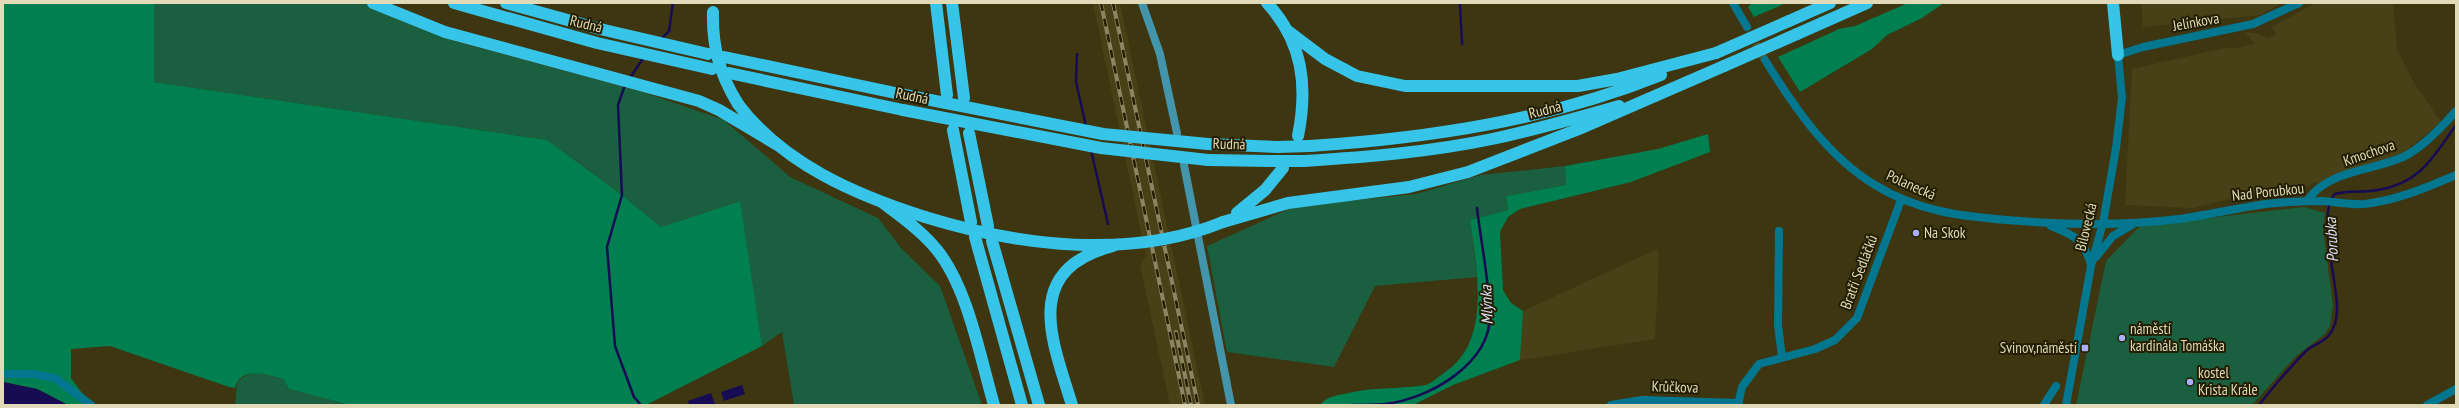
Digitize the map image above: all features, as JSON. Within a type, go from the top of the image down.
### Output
[{"type":"highway","points":[[373,3],[452,34],[699,102],[719,110],[776,144]]},
{"type":"highway","name":"Rudná","points":[[454,3],[574,38],[712,69]]},
{"type":"highway","name":"Rudná","points":[[506,3],[600,28],[708,54]]},
{"type":"highway","points":[[936,3],[947,95]]},
{"type":"highway","points":[[952,3],[964,98]]},
{"type":"highway","points":[[1267,3],[1288,31],[1300,62],[1304,90],[1298,136]]},
{"type":"highway","points":[[1288,31],[1326,59],[1357,76],[1405,86],[1578,86],[1617,79],[1716,52],[1830,3]]},
{"type":"highway","points":[[714,8],[713,33],[717,57],[726,83],[738,104],[756,126],[794,158],[833,180],[882,202],[925,217],[961,228],[1010,237],[1073,244],[1124,243],[1167,239],[1196,232],[1223,222],[1288,203],[1409,187],[1468,172],[1586,127],[1867,3]]},
{"type":"highway","points":[[2113,3],[2118,55]]},
{"type":"highway","name":"Rudná","points":[[724,57],[978,111],[1103,134],[1208,144],[1277,147],[1310,146],[1403,138],[1490,124],[1533,115],[1615,91],[1716,52]]},
{"type":"highway","name":"Rudná","points":[[729,73],[903,110],[1101,148],[1208,160],[1304,161],[1403,153],[1491,139],[1619,105],[1724,66]]},
{"type":"highway","points":[[953,130],[971,222]]},
{"type":"highway","points":[[969,133],[988,226]]},
{"type":"highway","points":[[1223,222],[1255,200],[1283,168]]},
{"type":"highway","points":[[882,202],[918,230],[938,250],[956,281],[994,405]]},
{"type":"highway","points":[[975,237],[1022,405]]},
{"type":"highway","points":[[992,241],[1039,405]]},
{"type":"highway","points":[[1072,405],[1051,336],[1049,308],[1060,279],[1076,263],[1087,256],[1124,243]]},
{"type":"street","points":[[1142,3],[1160,54],[1177,133]]},
{"type":"street","points":[[1733,3],[1747,27]]},
{"type":"street","name":"Jelínkova","points":[[2118,55],[2142,47],[2253,24],[2299,3]]},
{"type":"street","name":"Bílovecká","points":[[2066,405],[2091,266],[2102,223],[2121,114],[2122,89],[2118,55]]},
{"type":"street","name":"Polanecká","points":[[1765,60],[1785,92],[1828,147],[1864,178],[1901,200],[1934,211],[1958,216],[2048,224],[2102,223]]},
{"type":"street","name":"Kmochova","points":[[2308,201],[2315,191],[2328,182],[2406,155],[2439,129],[2456,111]]},
{"type":"street","points":[[1184,165],[1231,405]]},
{"type":"street","name":"Nad Porubkou","points":[[2102,223],[2177,219],[2293,201],[2363,204],[2389,200],[2456,175]]},
{"type":"street","name":"Bratří Sedláčků","points":[[1738,404],[1742,387],[1754,368],[1759,364],[1815,349],[1835,340],[1857,318],[1901,200]]},
{"type":"street","points":[[2091,266],[2101,249],[2113,236],[2139,222]]},
{"type":"street","points":[[2048,224],[2077,237],[2086,248],[2091,266]]},
{"type":"street","points":[[1779,231],[1778,325],[1782,358]]},
{"type":"street","points":[[3,374],[32,374],[55,378],[91,405]]},
{"type":"street","points":[[2044,405],[2056,386]]},
{"type":"street","points":[[2427,405],[2456,389]]},
{"type":"street","name":"Krůčkova","points":[[1611,405],[1642,400],[1738,404]]},
{"type":"shaded area","points":[[1093,3],[1120,3],[1205,405],[1170,405],[1140,265],[1146,256]]},
{"type":"shaded area","points":[[2141,3],[2282,3],[2260,15],[2143,27]]},
{"type":"shaded area","points":[[2316,3],[2393,3],[2397,49],[2413,81],[2441,122],[2404,152],[2318,183],[2313,182],[2310,186],[2264,195],[2263,191],[2192,208],[2125,205],[2132,69],[2229,47],[2230,49],[2255,44],[2245,32],[2257,33],[2267,39],[2276,34],[2272,27]]},
{"type":"shaded area","points":[[1657,249],[1659,256],[1655,339],[1520,360],[1523,311]]},
{"type":"shaded area","points":[[3,382],[37,389],[68,405],[3,405]]},
{"type":"shaded area","points":[[742,385],[745,394],[724,401],[721,392]]},
{"type":"shaded area","points":[[711,393],[715,404],[689,405],[688,401]]},
{"type":"green space","points":[[3,3],[154,3],[154,82],[547,140],[622,195],[661,227],[740,201],[762,346],[646,405],[350,405],[289,389],[283,379],[262,374],[255,373],[243,376],[238,381],[235,388],[229,387],[110,346],[71,349],[71,378],[91,405],[68,405],[37,389],[3,382]]},
{"type":"green space","points":[[154,3],[367,3],[454,41],[643,92],[724,120],[790,177],[878,218],[901,248],[940,286],[982,405],[794,405],[782,332],[762,346],[739,201],[661,227],[622,195],[547,140],[154,82]]},
{"type":"green space","points":[[1752,3],[1786,3],[1754,17],[1748,7]]},
{"type":"green space","points":[[1908,3],[1944,3],[1922,18],[1887,35],[1872,49],[1800,92],[1778,57],[1839,29],[1855,26]]},
{"type":"green space","points":[[1708,134],[1710,152],[1631,182],[1520,209],[1508,217],[1500,232],[1503,290],[1511,303],[1523,311],[1520,360],[1453,385],[1413,405],[1320,405],[1330,397],[1353,392],[1371,389],[1426,385],[1444,373],[1459,359],[1470,342],[1478,302],[1470,220],[1508,210],[1506,196],[1566,185],[1565,166],[1658,149]]},
{"type":"green space","points":[[1565,166],[1566,185],[1506,196],[1508,210],[1470,220],[1477,277],[1375,286],[1334,367],[1227,352],[1207,246],[1289,209],[1346,201],[1416,194],[1481,175]]},
{"type":"green space","points":[[2304,207],[2325,213],[2323,230],[2333,305],[2330,326],[2324,335],[2297,355],[2252,405],[2076,405],[2106,261],[2140,226]]},
{"type":"green space","points":[[255,372],[283,379],[289,389],[350,405],[235,405],[239,381],[243,377]]},
{"type":"waterway","points":[[661,39],[669,31],[673,3]]},
{"type":"waterway","name":"Mlýnka","points":[[1460,3],[1462,44]]},
{"type":"waterway","points":[[1077,54],[1076,82],[1086,126]]},
{"type":"waterway","points":[[630,78],[644,57]]},
{"type":"waterway","points":[[625,85],[618,105],[622,195],[607,247],[615,346],[634,397],[641,405]]},
{"type":"waterway","name":"Porubka","points":[[2259,405],[2301,356],[2307,350],[2327,338],[2334,326],[2337,312],[2329,249],[2327,217],[2330,204],[2335,194],[2393,187],[2416,175],[2433,158],[2456,125]]},
{"type":"waterway","points":[[1091,150],[1108,224]]},
{"type":"waterway","name":"Mlýnka","points":[[1352,405],[1373,405],[1402,401],[1438,387],[1469,363],[1480,348],[1488,332],[1490,314],[1487,275],[1477,208]]},
{"type":"tunnel","points":[[1750,33],[1765,60]]},
{"type":"railway","points":[[1101,3],[1185,405]]},
{"type":"railway","points":[[1113,3],[1198,405]]},
{"type":"railway","points":[[1176,332],[1191,405]]},
{"type":"place","name":"Na Skok","points":[[1916,233]]},
{"type":"place","name":"náměstí kardinála Tomáška","points":[[2122,338]]},
{"type":"place","name":"Svinov,náměstí","points":[[2085,348]]},
{"type":"place","name":"kostel Krista Krále","points":[[2190,382]]}]
